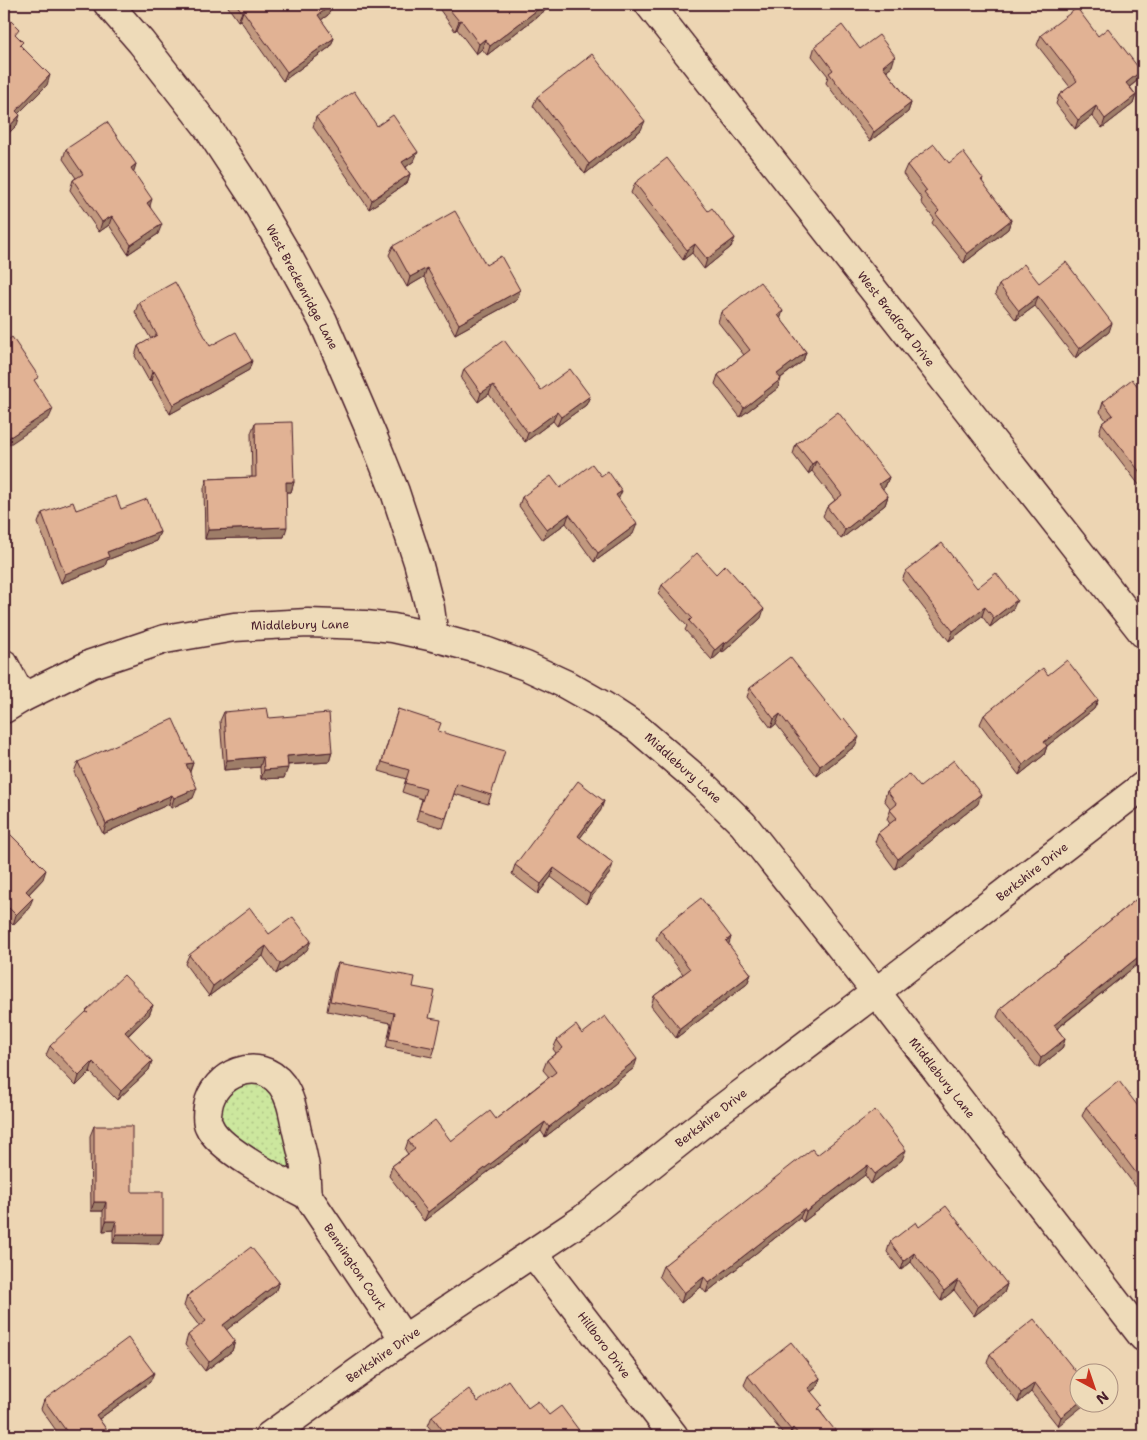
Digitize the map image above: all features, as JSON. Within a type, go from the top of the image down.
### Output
[{"type":"street","name":"West Breckenridge Lane","points":[[108,4],[141,42],[206,125],[285,250],[323,321],[374,437],[395,492],[418,562],[430,608],[434,637]]},
{"type":"street","name":"West Bradford Drive","points":[[649,4],[1143,633]]},
{"type":"street","name":"Middlebury Lane","points":[[13,704],[91,664],[165,639],[234,627],[308,623],[365,624],[434,637],[485,651],[526,666],[565,684],[636,727],[700,782],[743,824],[876,992],[1143,1337]]},
{"type":"street","points":[[4,664],[13,704]]},
{"type":"street","name":"Berkshire Drive","points":[[268,1436],[404,1339],[582,1220],[712,1116],[1143,786]]},
{"type":"street","name":"Bennington Court","points":[[307,1195],[305,1169],[293,1107],[281,1083],[271,1074],[257,1069],[246,1070],[224,1080],[215,1088],[209,1100],[208,1126],[228,1148],[277,1180],[307,1195],[404,1339]]},
{"type":"street","name":"Hillboro Drive","points":[[534,1253],[674,1436]]},
{"type":"green space","points":[[259,1082],[277,1098],[293,1168],[288,1172],[229,1134],[218,1117],[229,1087]]},
{"type":"building","points":[[236,4],[331,4],[318,15],[334,38],[287,72]]},
{"type":"building","points":[[445,4],[545,4],[490,46],[485,39],[479,44],[461,20],[459,21]]},
{"type":"building","points":[[1077,8],[1098,36],[1108,28],[1141,71],[1126,83],[1136,95],[1105,119],[1096,106],[1078,120],[1059,95],[1077,81],[1041,35]]},
{"type":"building","points":[[4,14],[19,29],[15,34],[23,42],[20,45],[50,75],[16,111],[20,115],[4,132]]},
{"type":"building","points":[[842,25],[860,49],[879,35],[895,56],[883,66],[911,103],[874,132],[829,73],[833,70],[815,46]]},
{"type":"building","points":[[592,54],[645,121],[589,164],[537,97]]},
{"type":"building","points":[[354,91],[377,126],[393,115],[418,152],[402,162],[410,174],[372,200],[316,117]]},
{"type":"building","points":[[107,122],[136,164],[131,168],[152,199],[147,203],[162,224],[131,245],[112,216],[102,222],[73,180],[83,174],[66,149]]},
{"type":"building","points":[[934,144],[949,163],[963,152],[1011,220],[967,254],[936,214],[939,211],[924,193],[927,191],[907,165]]},
{"type":"building","points":[[667,158],[708,211],[712,208],[735,238],[707,259],[695,244],[687,250],[635,183]]},
{"type":"building","points":[[455,211],[486,265],[501,256],[520,290],[459,324],[427,268],[410,277],[393,246]]},
{"type":"building","points":[[1066,262],[1112,323],[1079,349],[1038,296],[1019,311],[999,285],[1024,264],[1039,283]]},
{"type":"building","points":[[175,282],[210,346],[236,332],[252,361],[173,405],[138,346],[157,335],[139,302]]},
{"type":"building","points":[[760,282],[783,311],[778,315],[806,352],[777,374],[781,379],[744,408],[718,375],[750,350],[721,312]]},
{"type":"building","points":[[12,337],[39,377],[34,380],[53,409],[4,441],[4,343]]},
{"type":"building","points":[[504,340],[541,390],[570,369],[590,396],[561,417],[557,412],[528,433],[493,385],[481,393],[464,369]]},
{"type":"building","points":[[1132,379],[1143,391],[1143,476],[1102,423],[1113,415],[1103,402]]},
{"type":"building","points":[[838,412],[889,477],[879,484],[888,496],[845,530],[827,507],[842,495],[816,461],[812,464],[796,444]]},
{"type":"building","points":[[292,422],[294,482],[286,482],[287,527],[208,530],[207,479],[256,477],[255,423]]},
{"type":"building","points":[[592,464],[601,476],[608,471],[622,491],[616,495],[637,524],[598,553],[569,514],[547,530],[522,497],[551,476],[560,488]]},
{"type":"building","points":[[116,496],[121,509],[147,499],[160,532],[107,552],[109,557],[65,574],[42,513],[73,502],[76,510]]},
{"type":"building","points":[[942,543],[977,588],[996,573],[1017,600],[994,618],[985,607],[953,631],[906,571]]},
{"type":"building","points":[[697,553],[716,574],[725,565],[764,609],[725,644],[724,642],[715,650],[689,621],[692,618],[662,585]]},
{"type":"building","points":[[790,657],[841,721],[844,718],[859,737],[820,766],[780,714],[774,719],[750,688]]},
{"type":"building","points":[[1067,660],[1098,700],[1044,742],[1047,746],[1023,765],[984,715],[1043,668],[1048,675]]},
{"type":"building","points":[[267,708],[269,718],[329,713],[332,752],[287,756],[288,768],[264,770],[263,757],[227,760],[224,712]]},
{"type":"building","points":[[398,709],[441,723],[438,731],[505,751],[491,795],[457,784],[446,818],[419,810],[426,789],[405,783],[409,770],[382,762]]},
{"type":"building","points":[[173,719],[193,763],[186,764],[197,788],[174,798],[172,795],[106,824],[78,762]]},
{"type":"building","points":[[954,760],[981,794],[898,859],[878,833],[897,818],[890,810],[897,804],[887,791],[909,774],[920,787]]},
{"type":"building","points":[[578,781],[604,801],[578,836],[613,863],[590,894],[554,868],[541,884],[515,865]]},
{"type":"building","points":[[4,828],[46,870],[26,891],[33,898],[16,915],[9,908],[4,914]]},
{"type":"building","points":[[1143,894],[1143,953],[1054,1025],[1065,1039],[1041,1058],[1001,1008]]},
{"type":"building","points":[[701,898],[731,937],[726,941],[751,974],[680,1029],[654,996],[690,969],[660,930]]},
{"type":"building","points":[[250,908],[269,934],[293,917],[311,941],[280,964],[266,946],[213,986],[189,955]]},
{"type":"building","points":[[338,963],[415,977],[413,987],[435,991],[429,1018],[441,1020],[435,1048],[389,1039],[394,1013],[330,1001]]},
{"type":"building","points":[[124,975],[153,1005],[125,1032],[152,1061],[121,1091],[93,1062],[79,1076],[50,1046],[86,1012],[88,1013],[86,1011]]},
{"type":"building","points":[[605,1016],[637,1059],[549,1127],[545,1122],[428,1212],[392,1166],[415,1149],[408,1141],[435,1120],[451,1141],[490,1111],[496,1119],[556,1072],[547,1060],[563,1048],[557,1040],[576,1025],[582,1034]]},
{"type":"building","points":[[1119,1081],[1143,1113],[1143,1182],[1086,1107]]},
{"type":"building","points":[[875,1110],[906,1150],[875,1174],[868,1165],[806,1212],[804,1209],[709,1283],[704,1277],[684,1293],[663,1266],[812,1149],[817,1155]]},
{"type":"building","points":[[94,1126],[132,1126],[132,1192],[163,1192],[163,1234],[116,1234],[116,1221],[106,1221],[106,1202],[94,1202]]},
{"type":"building","points":[[946,1206],[1007,1284],[978,1307],[958,1280],[944,1291],[914,1253],[904,1261],[890,1242],[916,1222],[919,1227]]},
{"type":"building","points":[[251,1247],[279,1282],[223,1325],[235,1341],[209,1362],[188,1335],[206,1321],[187,1296]]},
{"type":"building","points":[[1034,1319],[1070,1364],[1070,1410],[1061,1417],[1035,1383],[1021,1393],[990,1354]]},
{"type":"building","points":[[128,1338],[154,1373],[96,1415],[109,1433],[104,1436],[70,1436],[44,1400]]},
{"type":"building","points":[[791,1342],[820,1378],[808,1388],[822,1405],[818,1409],[838,1434],[836,1436],[800,1436],[793,1428],[791,1430],[748,1376]]},
{"type":"building","points":[[508,1380],[528,1408],[538,1401],[549,1415],[561,1406],[581,1433],[577,1436],[510,1436],[508,1433],[504,1436],[447,1436],[432,1416],[469,1389],[478,1402]]},
{"type":"building","points":[[1124,1432],[1126,1436],[1117,1436]]}]
